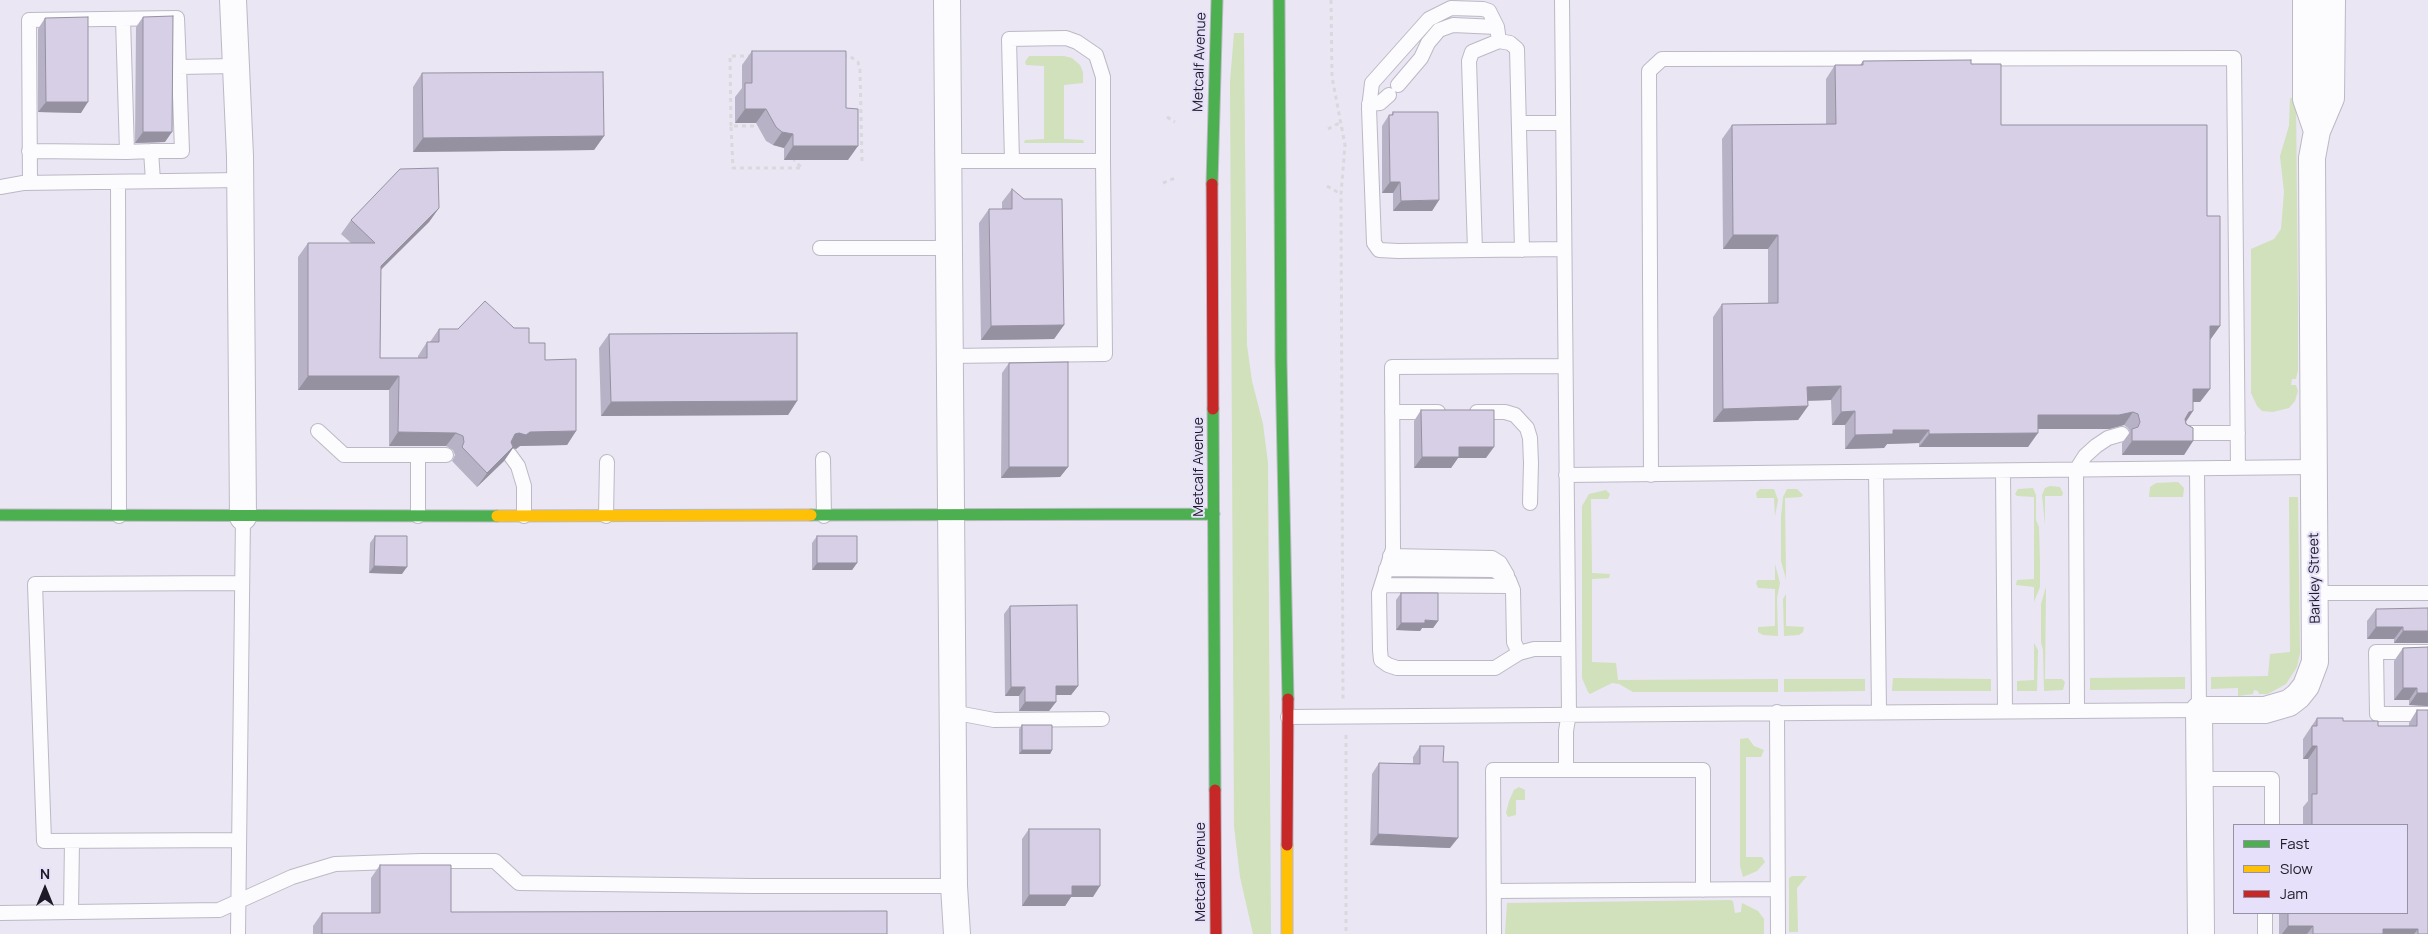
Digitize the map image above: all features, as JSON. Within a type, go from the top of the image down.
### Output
[{"type":"main road","name":"Metcalf Avenue","points":[[1216,934],[1212,184],[1217,0]]},
{"type":"main road","points":[[1279,0],[1281,331],[1288,716],[1287,934]]},
{"type":"main road","points":[[0,515],[243,517],[1214,514]]},
{"type":"street","points":[[233,0],[234,66],[240,180],[243,517]]},
{"type":"street","points":[[947,0],[952,712],[954,886],[957,934]]},
{"type":"street","name":"Barkley Street","points":[[2306,0],[2306,99],[2316,131]]},
{"type":"street","name":"Barkley Street","points":[[2199,710],[2265,710],[2289,703],[2306,686],[2315,662],[2312,158],[2316,131],[2332,98],[2332,0]]},
{"type":"street","points":[[2199,710],[2201,934]]},
{"type":"lane","points":[[1562,0],[1569,713],[1566,731],[1566,770]]},
{"type":"lane","points":[[1498,34],[1489,11],[1483,9],[1451,8],[1429,19],[1372,82],[1369,104],[1374,243],[1379,250],[1398,251],[1564,249]]},
{"type":"lane","points":[[30,151],[182,151],[177,18],[29,20],[30,183]]},
{"type":"lane","points":[[123,19],[127,152]]},
{"type":"lane","points":[[1369,104],[1380,103],[1393,90],[1421,58],[1428,42],[1439,30],[1453,25],[1498,34],[1510,42],[1517,49],[1522,250]]},
{"type":"lane","points":[[1475,250],[1469,60],[1472,52],[1498,34]]},
{"type":"lane","points":[[950,356],[1105,354],[1103,77],[1096,55],[1077,42],[1066,38],[1010,39],[1012,161]]},
{"type":"lane","points":[[1651,475],[1649,71],[1662,59],[2234,58],[2238,468]]},
{"type":"lane","points":[[179,67],[234,66]]},
{"type":"lane","points":[[1520,123],[1563,123]]},
{"type":"lane","points":[[151,151],[153,181]]},
{"type":"lane","points":[[948,161],[1103,162]]},
{"type":"lane","points":[[0,187],[30,183],[240,180]]},
{"type":"lane","points":[[118,182],[120,516]]},
{"type":"lane","points":[[820,248],[949,248]]},
{"type":"lane","points":[[1565,366],[1392,367],[1393,549],[1379,593],[1381,660],[1388,666],[1397,668],[1495,668],[1519,653],[1534,649],[1568,649]]},
{"type":"lane","points":[[1392,412],[1448,412]]},
{"type":"lane","points":[[1467,412],[1504,412],[1515,415],[1527,428],[1530,438],[1532,463],[1530,503]]},
{"type":"lane","points":[[318,431],[344,455],[446,455]]},
{"type":"lane","points":[[2078,711],[2076,470],[2085,456],[2096,446],[2108,438],[2122,434]]},
{"type":"lane","points":[[2184,434],[2238,434]]},
{"type":"lane","points":[[418,455],[418,516]]},
{"type":"lane","points":[[510,455],[518,466],[524,486],[524,516]]},
{"type":"lane","points":[[823,459],[824,516]]},
{"type":"lane","points":[[606,516],[607,462]]},
{"type":"lane","points":[[1566,475],[2314,467]]},
{"type":"lane","points":[[1288,716],[2199,710],[2197,469]]},
{"type":"lane","points":[[2003,471],[2005,711]]},
{"type":"lane","points":[[1876,472],[1879,711]]},
{"type":"lane","points":[[238,934],[243,517]]},
{"type":"lane","points":[[1388,563],[1492,558],[1505,569],[1511,585],[1514,642],[1519,653]]},
{"type":"lane","points":[[238,840],[44,841],[35,584],[241,583]]},
{"type":"lane","points":[[1382,586],[1511,585]]},
{"type":"lane","points":[[2316,593],[2428,593]]},
{"type":"lane","points":[[2428,652],[2376,652],[2377,714],[2428,714]]},
{"type":"lane","points":[[952,712],[994,720],[1102,720]]},
{"type":"lane","points":[[1777,712],[1778,934]]},
{"type":"lane","points":[[1494,934],[1493,770],[1703,770],[1703,890]]},
{"type":"lane","points":[[2200,779],[2272,779],[2272,824]]},
{"type":"lane","points":[[71,912],[72,841]]},
{"type":"lane","points":[[0,913],[219,910],[292,877],[335,864],[421,861],[495,861],[519,883],[954,886]]},
{"type":"lane","points":[[1494,891],[1777,889]]},
{"type":"lane","points":[[2265,914],[2266,934]]},
{"type":"path","points":[[1331,0],[1332,77],[1345,145],[1341,194],[1342,716],[1346,737],[1346,934]]},
{"type":"path","points":[[760,56],[730,56],[733,168],[802,168],[794,160]]},
{"type":"path","points":[[839,56],[849,56],[858,62],[862,161]]},
{"type":"path","points":[[1167,117],[1175,122]]},
{"type":"path","points":[[1328,129],[1341,122]]},
{"type":"path","points":[[731,126],[754,126]]},
{"type":"path","points":[[1163,183],[1175,178]]},
{"type":"path","points":[[1327,186],[1341,194]]},
{"type":"green space","points":[[1234,33],[1244,33],[1247,345],[1252,381],[1263,424],[1268,463],[1271,934],[1253,934],[1240,877],[1234,826],[1230,82]]},
{"type":"green space","points":[[1029,56],[1064,56],[1072,58],[1080,65],[1083,72],[1083,83],[1064,85],[1064,139],[1083,140],[1084,143],[1024,143],[1025,140],[1044,139],[1044,66],[1026,65],[1025,62]]},
{"type":"green space","points":[[2290,98],[2296,98],[2298,311],[2298,370],[2296,379],[2292,379],[2291,385],[2296,385],[2298,391],[2295,401],[2289,408],[2273,412],[2262,411],[2257,406],[2251,393],[2251,249],[2274,239],[2281,229],[2284,192],[2280,156],[2289,126]]},
{"type":"green space","points":[[2178,482],[2184,488],[2183,497],[2149,497],[2150,487],[2156,483]]},
{"type":"green space","points":[[2050,486],[2060,487],[2063,493],[2062,496],[2045,496],[2045,525],[2042,495],[2045,488]]},
{"type":"green space","points":[[2033,488],[2036,495],[2040,562],[2040,587],[2034,602],[2034,587],[2016,585],[2017,580],[2034,579],[2034,497],[2017,496],[2015,494],[2018,489]]},
{"type":"green space","points":[[1760,489],[1774,489],[1778,500],[1775,516],[1774,498],[1757,498],[1756,493]]},
{"type":"green space","points":[[1787,489],[1797,489],[1803,495],[1801,497],[1785,498],[1786,579],[1781,561],[1781,517],[1783,497]]},
{"type":"green space","points":[[1606,490],[1610,494],[1608,499],[1591,499],[1592,573],[1610,574],[1609,578],[1592,579],[1592,662],[1616,663],[1618,680],[1778,679],[1778,692],[1633,692],[1619,684],[1612,683],[1590,694],[1588,692],[1582,678],[1582,506],[1589,494]]},
{"type":"green space","points":[[2289,497],[2298,497],[2300,653],[2297,667],[2286,684],[2268,694],[2259,694],[2258,691],[2254,690],[2253,694],[2238,696],[2238,688],[2211,689],[2211,677],[2268,676],[2270,654],[2290,652]]},
{"type":"green space","points":[[1775,564],[1780,583],[1777,598],[1778,636],[1763,635],[1758,632],[1758,627],[1775,626],[1775,589],[1758,588],[1756,583],[1758,580],[1775,580]]},
{"type":"green space","points":[[2046,587],[2045,679],[2062,679],[2065,682],[2063,690],[2044,691],[2041,604]]},
{"type":"green space","points":[[1786,594],[1786,626],[1804,627],[1803,632],[1799,635],[1784,636],[1783,599]]},
{"type":"green space","points":[[2034,643],[2038,650],[2037,691],[2017,691],[2017,681],[2034,680]]},
{"type":"green space","points":[[2185,677],[2185,689],[2090,690],[2090,678]]},
{"type":"green space","points":[[1893,678],[1991,679],[1991,691],[1892,691]]},
{"type":"green space","points":[[1784,679],[1865,679],[1865,691],[1784,692]]},
{"type":"green space","points":[[1748,738],[1754,746],[1764,750],[1761,757],[1746,757],[1746,857],[1762,857],[1765,862],[1757,871],[1743,877],[1740,866],[1740,739]]},
{"type":"green space","points":[[1519,787],[1525,790],[1525,800],[1516,800],[1516,815],[1508,817],[1506,813],[1509,801],[1514,790]]},
{"type":"green space","points":[[1792,876],[1807,876],[1797,888],[1798,932],[1789,932],[1789,878]]},
{"type":"green space","points":[[1733,901],[1735,913],[1741,912],[1742,903],[1758,911],[1764,919],[1764,934],[1505,934],[1507,903]]},
{"type":"building","points":[[173,16],[172,132],[143,132],[143,17]]},
{"type":"building","points":[[88,17],[88,102],[46,102],[45,18]]},
{"type":"building","points":[[752,51],[846,51],[846,108],[858,109],[858,146],[793,146],[793,134],[782,132],[776,127],[766,109],[745,109],[745,83],[752,83]]},
{"type":"building","points":[[1971,60],[1971,64],[2001,64],[2001,125],[2207,125],[2207,216],[2220,216],[2220,326],[2210,326],[2210,389],[2193,389],[2193,411],[2189,412],[2185,419],[2186,424],[2193,428],[2193,441],[2132,441],[2132,429],[2138,427],[2140,422],[2138,414],[2133,412],[2119,415],[2038,415],[2038,433],[1929,434],[1929,430],[1893,430],[1893,434],[1855,435],[1855,411],[1841,412],[1841,386],[1807,387],[1808,406],[1723,409],[1722,304],[1778,303],[1778,235],[1733,235],[1732,125],[1836,124],[1835,65],[1863,65],[1863,61]]},
{"type":"building","points":[[603,72],[604,136],[423,138],[422,73]]},
{"type":"building","points":[[1393,112],[1438,112],[1439,200],[1401,201],[1400,182],[1390,182],[1389,115],[1393,115]]},
{"type":"building","points":[[438,168],[439,208],[381,266],[380,358],[427,358],[427,342],[439,342],[439,329],[458,329],[485,301],[514,328],[529,328],[529,343],[545,343],[545,360],[576,359],[576,431],[530,432],[526,435],[515,434],[511,442],[513,447],[487,473],[462,447],[464,442],[463,436],[456,433],[398,432],[399,376],[308,376],[308,243],[375,243],[351,220],[400,169]]},
{"type":"building","points":[[1012,189],[1024,199],[1062,199],[1064,325],[991,326],[989,209],[1012,209]]},
{"type":"building","points":[[797,333],[797,401],[611,402],[609,334]]},
{"type":"building","points":[[1068,362],[1068,467],[1009,467],[1009,363]]},
{"type":"building","points":[[1421,410],[1494,410],[1494,447],[1459,447],[1459,457],[1422,457]]},
{"type":"building","points":[[375,536],[407,536],[407,567],[374,566]]},
{"type":"building","points":[[817,536],[857,536],[857,563],[817,563]]},
{"type":"building","points":[[1401,593],[1438,593],[1438,621],[1425,620],[1425,623],[1401,623]]},
{"type":"building","points":[[1077,605],[1078,686],[1056,686],[1056,702],[1025,702],[1025,687],[1011,687],[1010,606]]},
{"type":"building","points":[[2428,608],[2428,631],[2403,631],[2403,627],[2376,627],[2376,609]]},
{"type":"building","points":[[2428,647],[2428,693],[2417,693],[2417,688],[2403,688],[2403,648]]},
{"type":"building","points":[[2417,710],[2428,710],[2428,934],[2418,934],[2418,929],[2383,929],[2383,934],[2313,934],[2313,926],[2288,926],[2288,914],[2408,914],[2408,824],[2312,824],[2312,794],[2317,794],[2317,746],[2312,746],[2312,726],[2317,726],[2317,718],[2343,718],[2343,721],[2378,721],[2378,726],[2417,726]]},
{"type":"building","points":[[1022,725],[1052,725],[1052,750],[1022,750]]},
{"type":"building","points":[[1420,746],[1444,746],[1443,762],[1458,762],[1458,838],[1378,834],[1379,763],[1420,764]]},
{"type":"building","points":[[1029,829],[1100,829],[1100,886],[1072,886],[1072,895],[1029,895]]},
{"type":"building","points":[[380,865],[451,865],[451,912],[887,911],[887,934],[322,934],[322,913],[380,913]]},
{"type":"traffic: fast","points":[[1212,184],[1217,0]]},
{"type":"traffic: fast","points":[[1279,0],[1281,360],[1288,699]]},
{"type":"traffic: fast","points":[[1213,409],[1215,790]]},
{"type":"traffic: fast","points":[[811,515],[1214,514]]},
{"type":"traffic: fast","points":[[0,515],[497,516]]},
{"type":"traffic: slow","points":[[497,516],[811,515]]},
{"type":"traffic: slow","points":[[1287,845],[1287,934]]},
{"type":"traffic: jam","points":[[1212,184],[1213,409]]},
{"type":"traffic: jam","points":[[1287,845],[1288,699]]},
{"type":"traffic: jam","points":[[1215,790],[1216,934]]}]
